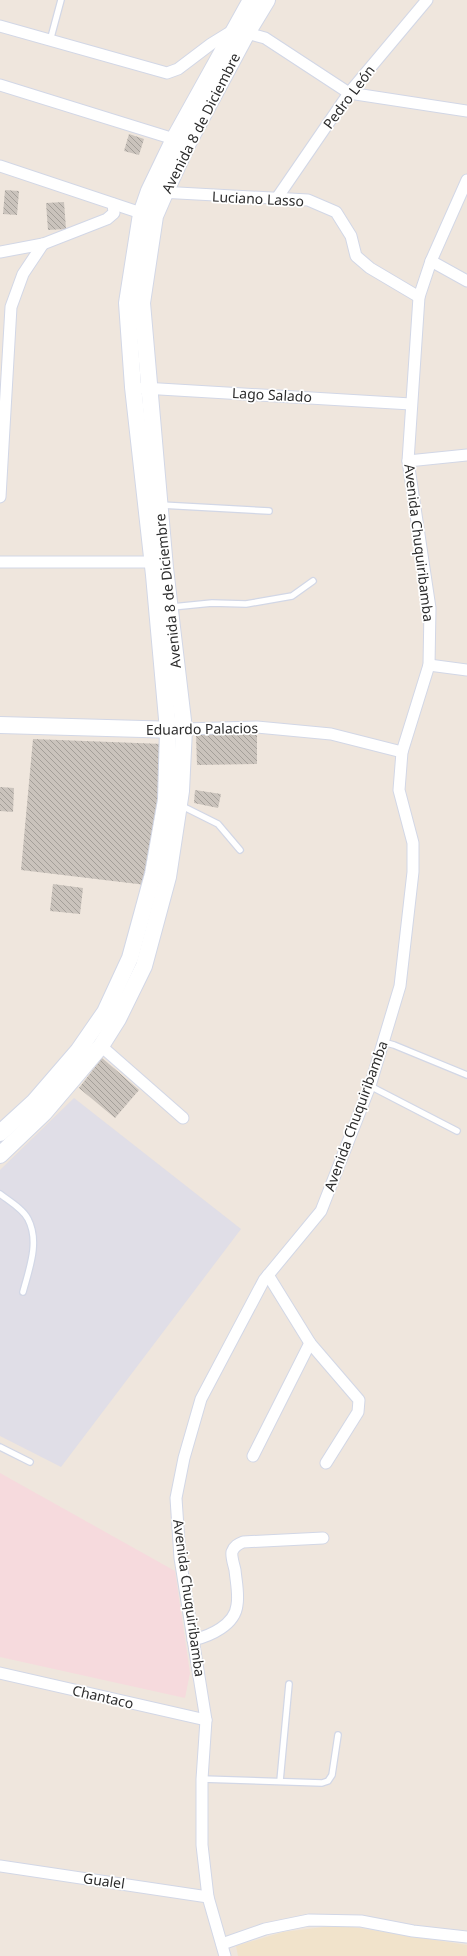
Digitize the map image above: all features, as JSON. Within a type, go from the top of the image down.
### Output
[{"type":"main road","name":"Avenida 8 de Diciembre","points":[[157,192],[188,143],[240,32],[251,0]]},
{"type":"main road","name":"Avenida 8 de Diciembre","points":[[0,1155],[44,1113],[101,1046],[118,1019],[144,966],[168,877],[176,730],[169,607],[133,387],[127,304],[148,215],[174,139],[240,32],[267,0]]},
{"type":"main road","name":"Avenida 8 de Diciembre","points":[[148,215],[142,303],[148,388],[153,505],[153,562],[176,730]]},
{"type":"main road","name":"Eduardo Palacios","points":[[0,725],[176,730]]},
{"type":"main road","name":"Avenida 8 de Diciembre","points":[[0,1133],[34,1102],[78,1051],[105,1012],[130,958],[172,803]]},
{"type":"street","name":"Pedro León","points":[[277,198],[349,93],[427,0]]},
{"type":"street","points":[[0,26],[167,73],[178,69],[210,44],[240,32],[265,38],[349,93],[467,111]]},
{"type":"street","points":[[0,85],[174,139]]},
{"type":"street","points":[[0,166],[148,215]]},
{"type":"street","name":"Avenida Chuquiribamba","points":[[225,1956],[208,1897],[202,1845],[202,1779],[206,1720],[180,1551],[176,1498],[201,1399],[268,1275],[321,1211],[370,1086],[400,986],[412,872],[413,843],[399,790],[402,752],[429,665],[430,608],[408,461],[419,297],[431,260],[467,180]]},
{"type":"street","name":"Luciano Lasso","points":[[157,192],[308,200],[336,212],[351,236],[356,256],[370,268],[419,297]]},
{"type":"street","points":[[0,252],[43,244],[107,219],[114,213],[113,204]]},
{"type":"street","points":[[0,497],[11,307],[23,274],[43,244]]},
{"type":"street","points":[[431,260],[467,281]]},
{"type":"street","name":"Lago Salado","points":[[133,387],[411,404]]},
{"type":"street","points":[[408,461],[467,455]]},
{"type":"street","points":[[0,562],[153,562]]},
{"type":"street","points":[[429,665],[467,670]]},
{"type":"street","name":"Eduardo Palacios","points":[[176,730],[257,727],[331,734],[402,752]]},
{"type":"street","points":[[101,1046],[183,1118]]},
{"type":"street","points":[[268,1275],[310,1342],[359,1400],[358,1412],[326,1464]]},
{"type":"street","points":[[253,1456],[310,1342]]},
{"type":"street","points":[[193,1640],[206,1637],[223,1627],[232,1616],[237,1605],[235,1570],[232,1554],[236,1545],[243,1542],[323,1538]]},
{"type":"street","name":"Chantaco","points":[[0,1673],[206,1720]]},
{"type":"street","name":"Gualel","points":[[0,1866],[208,1897]]},
{"type":"street","points":[[222,1944],[265,1929],[309,1920],[361,1921],[413,1931],[467,1937]]},
{"type":"lane","points":[[50,40],[61,0]]},
{"type":"lane","points":[[153,505],[269,511]]},
{"type":"lane","points":[[169,607],[212,603],[246,604],[292,596],[313,581]]},
{"type":"lane","points":[[172,803],[218,824],[240,850]]},
{"type":"lane","points":[[383,1042],[436,1062],[467,1076]]},
{"type":"lane","points":[[370,1086],[457,1132]]},
{"type":"lane","points":[[0,1194],[27,1218],[32,1231],[34,1248],[23,1292]]},
{"type":"lane","points":[[0,1447],[30,1462]]},
{"type":"lane","points":[[280,1781],[289,1684]]},
{"type":"lane","points":[[202,1779],[322,1783],[328,1781],[332,1775],[338,1735]]},
{"type":"shaded area","points":[[74,1098],[241,1229],[61,1467],[0,1436],[0,1170]]},
{"type":"shaded area","points":[[0,1473],[175,1571],[190,1673],[185,1698],[0,1657]]},
{"type":"shaded area","points":[[340,1925],[467,1945],[467,1956],[238,1956],[236,1946],[283,1932]]},
{"type":"building","points":[[129,134],[144,139],[139,155],[124,151]]},
{"type":"building","points":[[5,190],[19,191],[17,215],[3,214]]},
{"type":"building","points":[[64,202],[66,229],[48,230],[46,203]]},
{"type":"building","points":[[257,733],[257,764],[197,765],[196,734]]},
{"type":"building","points":[[33,739],[163,744],[158,814],[146,885],[21,870]]},
{"type":"building","points":[[0,787],[14,788],[13,812],[0,811]]},
{"type":"building","points":[[195,790],[221,794],[218,808],[194,803]]},
{"type":"building","points":[[53,884],[83,888],[80,914],[50,911]]},
{"type":"building","points":[[102,1058],[139,1090],[115,1118],[79,1088]]}]
